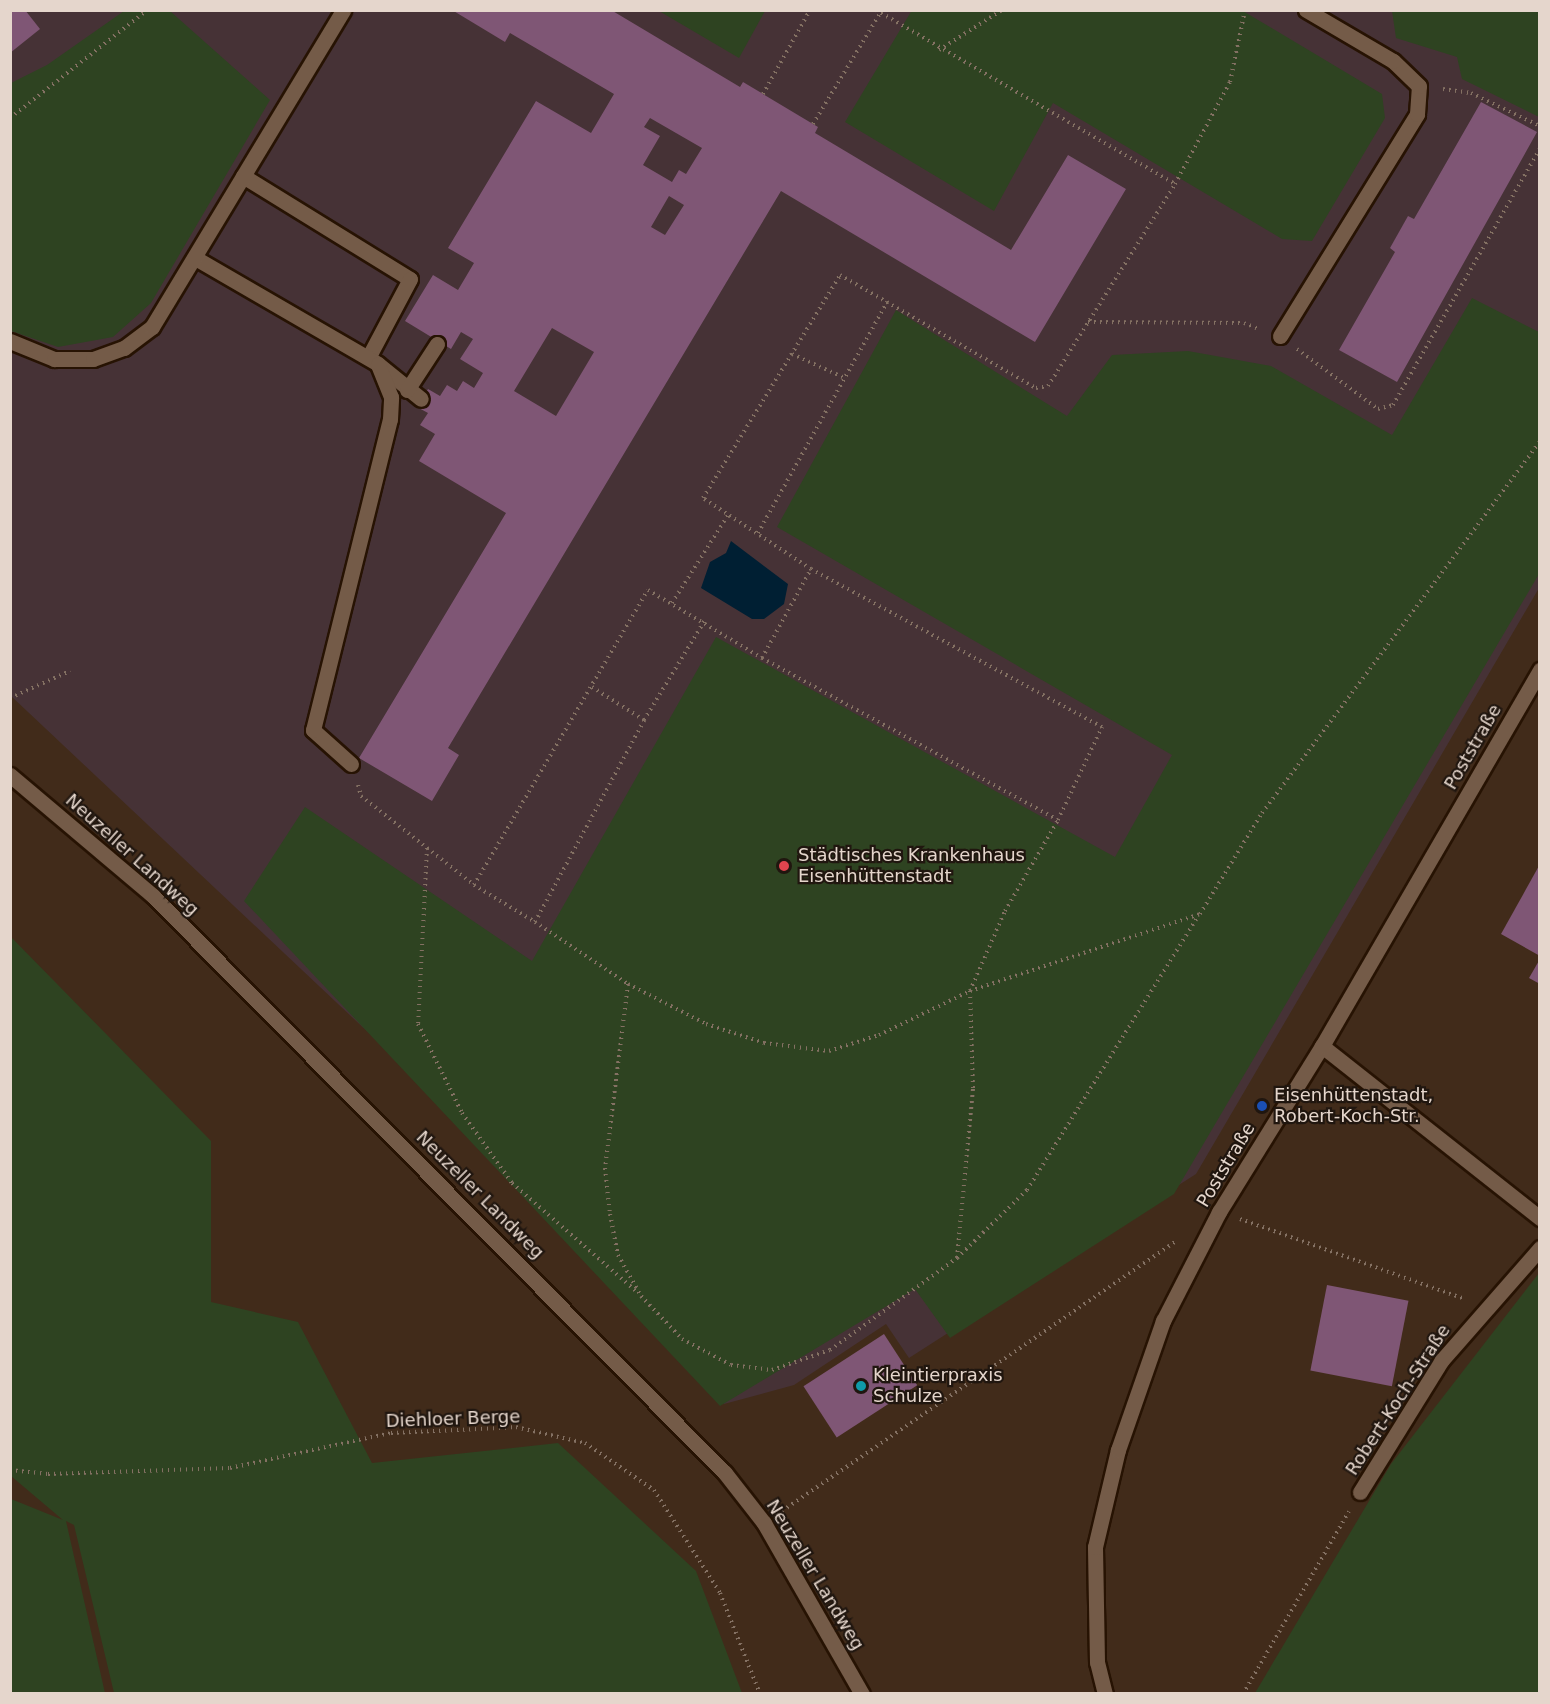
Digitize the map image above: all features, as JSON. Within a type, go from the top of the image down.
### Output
[{"type":"street","points":[[10,341],[54,359],[93,359],[124,348],[152,327],[197,259],[243,176],[343,10]]},
{"type":"street","points":[[1280,336],[1417,114],[1419,86],[1393,61],[1306,10]]},
{"type":"street","points":[[243,176],[410,279],[373,361]]},
{"type":"street","points":[[197,259],[373,361],[407,390],[422,399]]},
{"type":"street","points":[[407,390],[436,344]]},
{"type":"street","points":[[351,764],[313,730],[390,419],[391,397],[373,361]]},
{"type":"street","name":"Poststraße","points":[[1105,1694],[1097,1662],[1095,1547],[1118,1450],[1163,1321],[1219,1212],[1322,1046],[1539,670]]},
{"type":"street","name":"Neuzeller Landweg","points":[[10,774],[153,896],[725,1473],[764,1523],[862,1694]]},
{"type":"street","points":[[1322,1046],[1539,1218]]},
{"type":"street","name":"Robert-Koch-Straße","points":[[1360,1492],[1442,1360],[1485,1307],[1539,1248]]},
{"type":"path","points":[[10,118],[147,10]]},
{"type":"path","points":[[763,94],[810,10]]},
{"type":"path","points":[[939,50],[1002,10]]},
{"type":"path","points":[[957,1258],[973,1088],[970,991],[1005,911],[1058,820],[1102,727],[811,569],[703,498],[840,275],[1035,388],[1048,386],[1175,184],[1230,82],[1245,10]]},
{"type":"path","points":[[813,124],[879,11],[939,50],[1175,184]]},
{"type":"path","points":[[1419,86],[1471,93],[1539,126]]},
{"type":"path","points":[[1088,322],[1244,323],[1280,336],[1378,409],[1393,405],[1539,148]]},
{"type":"path","points":[[758,533],[886,302]]},
{"type":"path","points":[[792,354],[845,378]]},
{"type":"path","points":[[427,848],[418,1024],[462,1113],[512,1183],[641,1296],[682,1339],[731,1365],[772,1370],[830,1350],[957,1258],[1028,1190],[1262,813],[1539,441]]},
{"type":"path","points":[[672,603],[728,515]]},
{"type":"path","points":[[762,658],[811,569]]},
{"type":"path","points":[[474,885],[648,590],[705,620],[762,658],[1058,820]]},
{"type":"path","points":[[535,922],[644,720],[705,620]]},
{"type":"path","points":[[10,698],[70,671]]},
{"type":"path","points":[[592,687],[644,720]]},
{"type":"path","points":[[351,764],[361,796],[474,885],[535,922],[628,984],[706,1024],[764,1043],[829,1051],[879,1035],[970,991],[1200,914]]},
{"type":"path","points":[[628,984],[604,1168],[618,1255],[641,1296]]},
{"type":"path","points":[[1219,1212],[1485,1307]]},
{"type":"path","points":[[764,1523],[1180,1239]]},
{"type":"path","name":"Diehloer Berge","points":[[10,1470],[48,1474],[230,1468],[391,1433],[516,1426],[585,1443],[654,1490],[720,1593],[760,1694]]},
{"type":"path","points":[[1243,1694],[1360,1492]]},
{"type":"shaded area","name":"Städtisches Krankenhaus Eisenhüttenstadt","points":[[10,11],[1539,11],[1539,588],[1196,1174],[909,1358],[886,1324],[794,1385],[724,1404],[371,1035],[11,696]]},
{"type":"green space","points":[[912,10],[1243,11],[1382,94],[1385,118],[1312,241],[1282,239],[1053,103],[994,211],[845,122]]},
{"type":"green space","points":[[124,11],[170,11],[270,100],[151,303],[113,337],[58,347],[11,331],[11,83],[47,65]]},
{"type":"green space","points":[[659,11],[765,11],[739,58]]},
{"type":"green space","points":[[1392,11],[1539,11],[1539,117],[1462,79],[1457,57],[1396,38]]},
{"type":"green space","points":[[1472,298],[1539,332],[1539,574],[1174,1194],[950,1338],[915,1289],[720,1406],[244,901],[305,807],[532,961],[716,637],[1115,857],[1172,755],[777,527],[896,310],[1067,416],[1112,355],[1188,351],[1271,366],[1392,435]]},
{"type":"green space","points":[[11,937],[211,1141],[211,1302],[298,1322],[372,1463],[558,1443],[696,1571],[742,1693],[114,1693],[74,1525],[66,1521],[105,1693],[11,1693],[11,1499],[63,1520],[11,1476]]},
{"type":"green space","points":[[1539,1273],[1539,1693],[1255,1693],[1391,1464]]},
{"type":"water","points":[[731,541],[788,584],[784,604],[764,619],[752,619],[701,588],[710,562],[726,553]]},
{"type":"building","points":[[10,10],[25,10],[40,29],[10,53]]},
{"type":"building","points":[[452,10],[611,10],[740,87],[743,82],[818,127],[815,133],[1011,250],[1068,155],[1126,189],[1035,342],[781,191],[448,748],[459,755],[432,801],[359,758],[506,513],[419,461],[435,434],[420,425],[428,413],[417,407],[428,389],[440,396],[447,385],[457,391],[463,381],[474,388],[483,373],[460,359],[473,339],[461,332],[451,349],[405,321],[433,275],[458,290],[474,263],[448,248],[536,101],[591,133],[614,94],[510,33],[505,42]],"holes":[[[650,118],[702,148],[686,174],[679,170],[672,182],[643,165],[660,136],[644,127]],[[669,196],[684,205],[665,235],[651,227]],[[552,328],[594,352],[556,416],[514,391]]]},
{"type":"building","points":[[1481,102],[1537,132],[1397,382],[1339,350],[1395,252],[1390,248],[1408,216],[1414,219]]},
{"type":"building","points":[[1540,864],[1540,956],[1501,934]]},
{"type":"building","points":[[1540,959],[1540,984],[1529,978]]},
{"type":"building","points":[[1327,1285],[1408,1301],[1392,1386],[1310,1370]]},
{"type":"building","name":"Kleintierpraxis Schulze","points":[[884,1334],[917,1385],[837,1437],[803,1386]]},
{"type":"place","name":"Städtisches Krankenhaus Eisenhüttenstadt","points":[[784,866]]},
{"type":"place","name":"Eisenhüttenstadt, Robert-Koch-Str.","points":[[1262,1106]]},
{"type":"place","name":"Kleintierpraxis Schulze","points":[[861,1386]]}]
